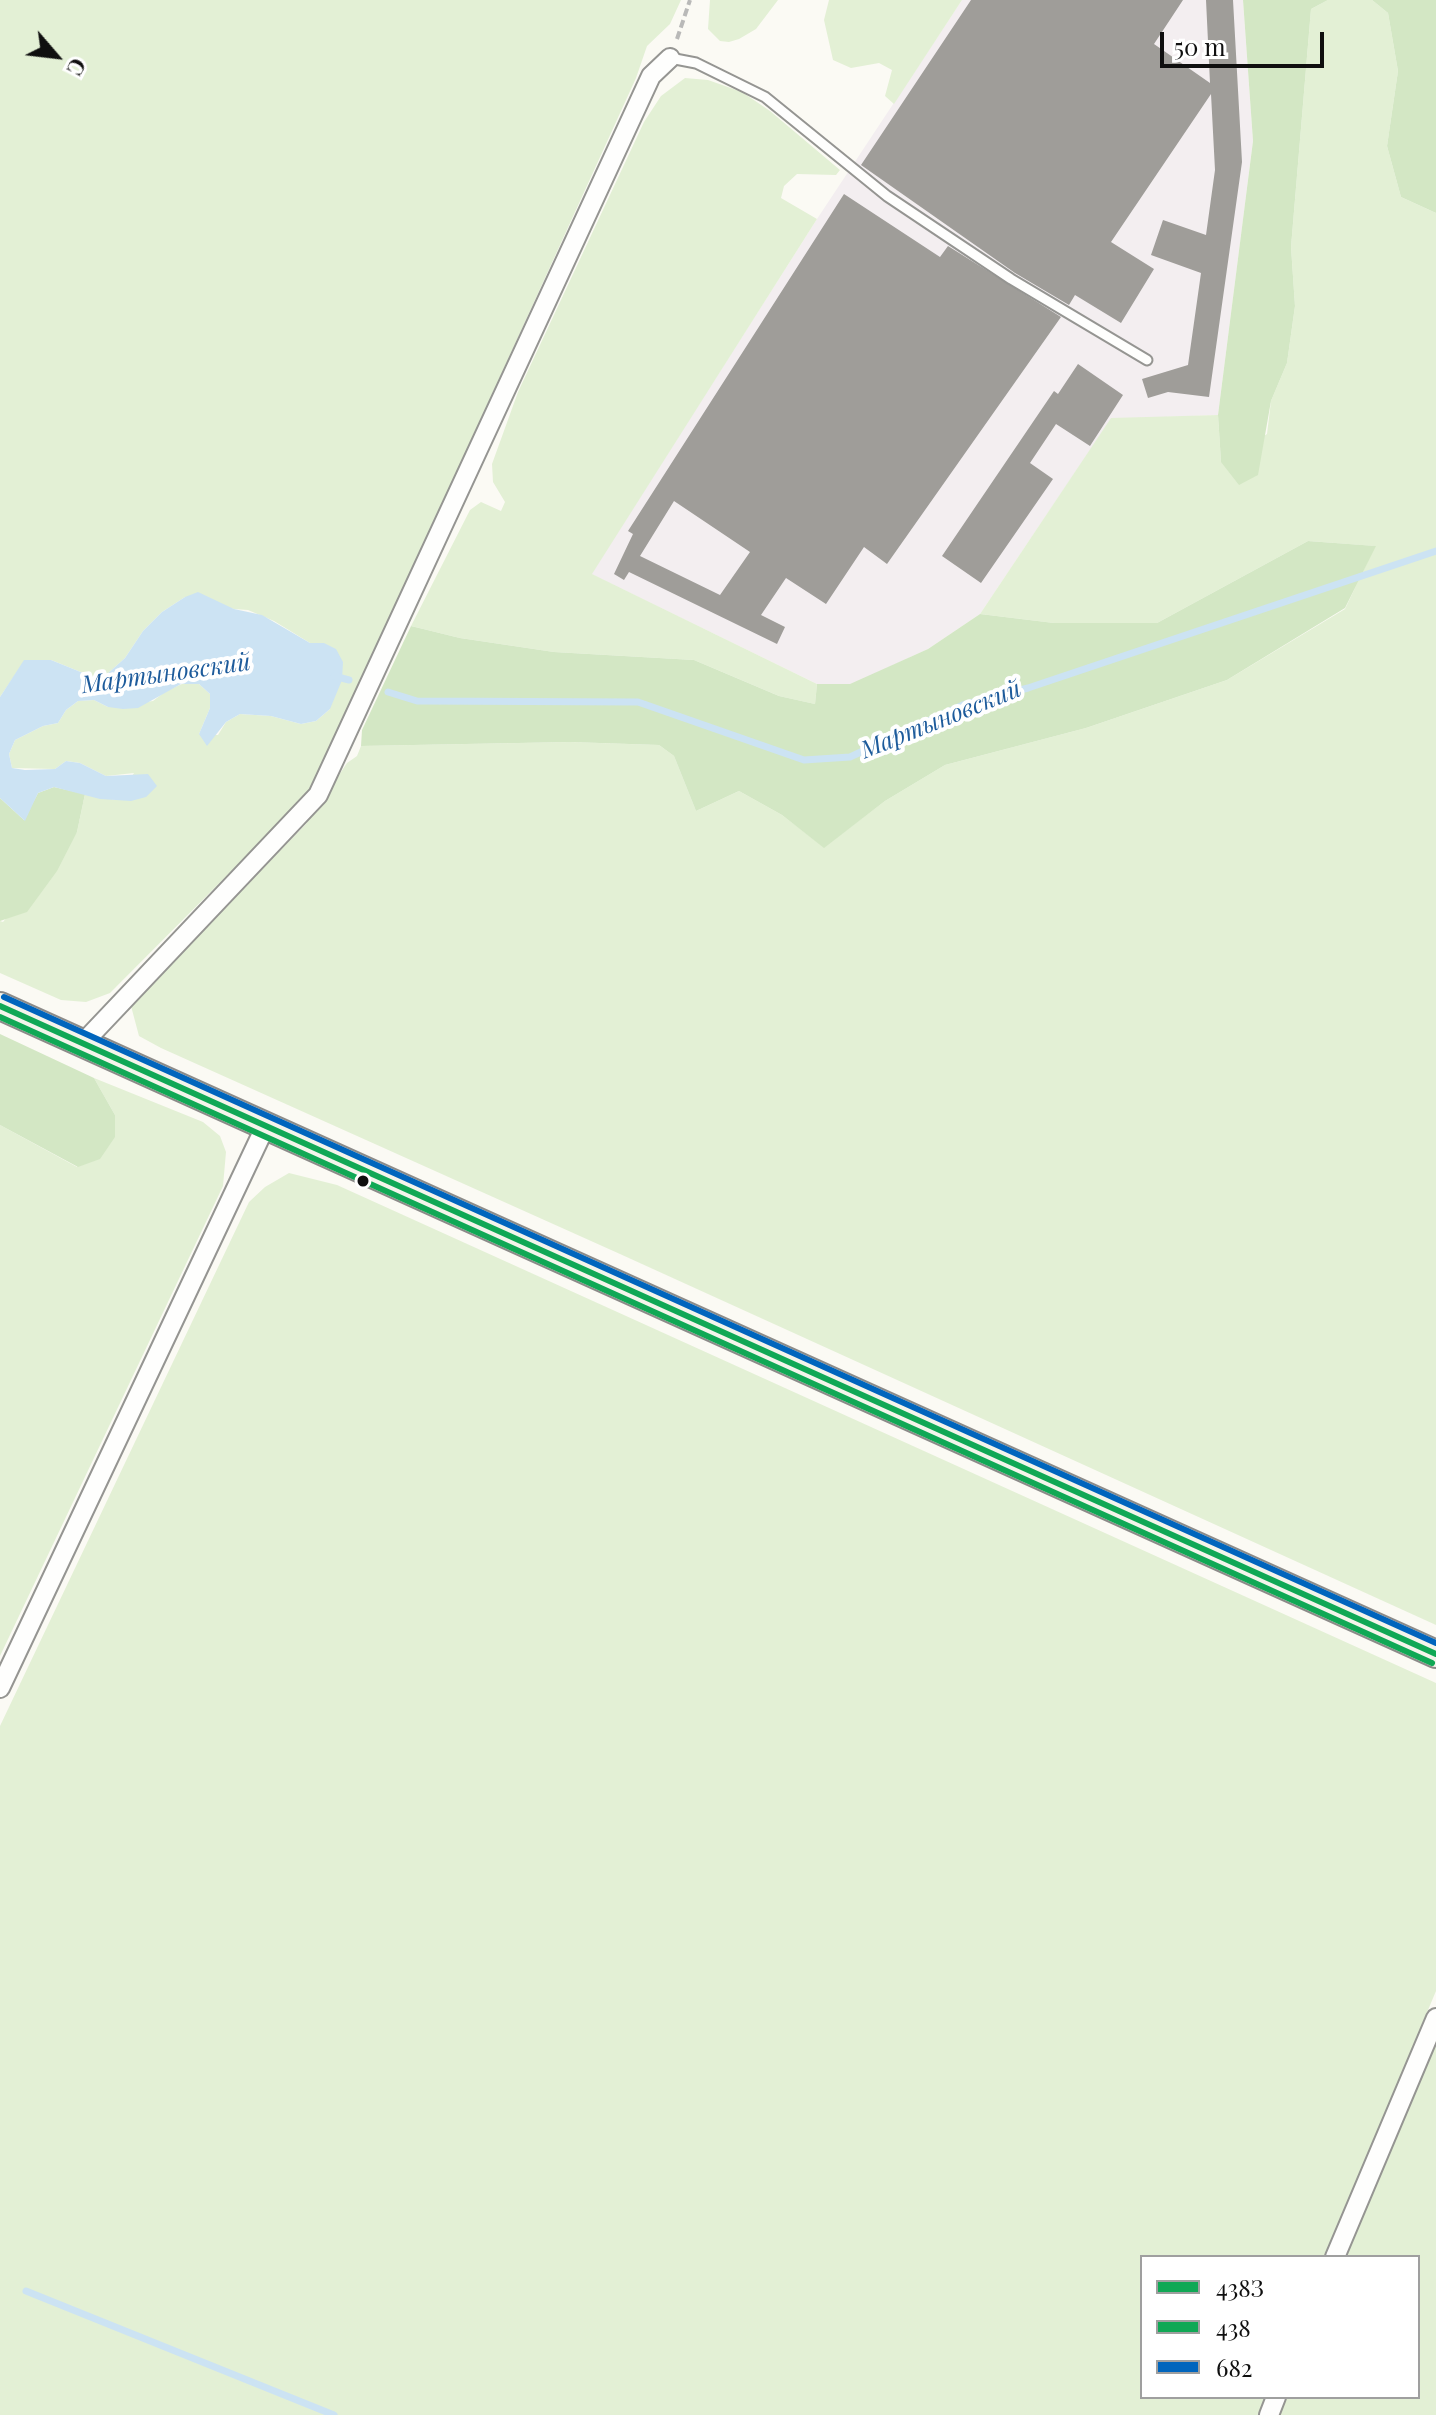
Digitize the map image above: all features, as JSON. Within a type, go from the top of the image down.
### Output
[{"type":"main road","points":[[0,1006],[1436,1654]]},
{"type":"street","points":[[83,1043],[318,795],[651,76],[670,58]]},
{"type":"street","points":[[0,1688],[266,1125]]},
{"type":"street","points":[[1336,2255],[1436,2018]]},
{"type":"lane","points":[[670,58],[696,63],[765,97],[887,196],[1011,279],[1147,360]]},
{"type":"path","points":[[670,58],[690,0]]},
{"type":"shaded area","points":[[962,0],[1243,0],[1253,141],[1218,415],[1111,419],[980,614],[928,649],[850,685],[817,684],[591,574],[817,219]]},
{"type":"green space","points":[[0,0],[681,0],[670,24],[647,46],[636,78],[343,722],[306,796],[110,993],[86,1002],[61,1000],[0,973],[0,921],[3,922],[77,832],[85,794],[116,800],[134,773],[106,776],[80,763],[66,761],[55,769],[12,768],[9,754],[15,740],[43,726],[58,723],[66,710],[78,701],[94,700],[108,707],[153,701],[182,684],[199,684],[210,694],[210,708],[199,734],[218,735],[226,722],[240,714],[271,716],[301,724],[316,721],[330,709],[324,643],[310,643],[274,621],[248,610],[185,597],[162,612],[143,631],[125,658],[106,675],[93,677],[51,660],[25,660],[0,697]]},
{"type":"green space","points":[[710,0],[778,0],[756,29],[729,42],[720,41],[708,29]]},
{"type":"green space","points":[[829,0],[962,0],[894,104],[885,96],[892,70],[879,63],[851,68],[833,60],[824,20]]},
{"type":"green space","points":[[1243,0],[1328,0],[1311,9],[1291,247],[1295,306],[1287,363],[1271,401],[1258,475],[1239,485],[1221,462],[1218,415],[1253,141]]},
{"type":"green space","points":[[1328,0],[1372,0],[1388,13],[1398,71],[1387,146],[1401,197],[1436,213],[1436,1625],[161,1048],[139,1036],[131,1006],[306,824],[347,763],[357,756],[361,746],[570,742],[659,745],[674,756],[696,811],[739,791],[782,815],[824,847],[885,801],[945,765],[1086,728],[1227,680],[1345,609],[1375,546],[1308,541],[1157,623],[1054,623],[980,614],[1111,418],[1218,415],[1221,462],[1267,434],[1271,401],[1287,363],[1295,306],[1291,247],[1311,9]]},
{"type":"green space","points":[[1372,0],[1436,0],[1436,213],[1401,197],[1387,146],[1398,71],[1388,13]]},
{"type":"green space","points":[[685,78],[708,80],[742,92],[770,111],[840,170],[836,175],[797,174],[784,186],[781,198],[817,219],[592,574],[817,684],[815,704],[779,696],[694,660],[554,652],[460,638],[411,626],[470,510],[481,502],[501,511],[505,502],[493,482],[492,464],[518,392],[644,122],[661,96]]},
{"type":"green space","points":[[1308,541],[1376,546],[1345,608],[1227,680],[1086,728],[945,765],[885,801],[824,848],[782,815],[739,791],[696,811],[674,756],[659,745],[570,742],[361,746],[362,730],[411,626],[460,638],[554,652],[694,660],[779,696],[815,704],[817,684],[850,684],[928,649],[980,614],[1054,623],[1157,623]]},
{"type":"green space","points":[[54,787],[85,794],[77,832],[57,871],[27,912],[0,921],[0,798],[24,820],[38,793]]},
{"type":"green space","points":[[0,1034],[94,1078],[115,1115],[115,1137],[100,1159],[78,1167],[0,1125]]},
{"type":"green space","points":[[94,1078],[203,1122],[220,1136],[226,1152],[223,1186],[0,1656],[0,1125],[77,1167],[115,1115]]},
{"type":"green space","points":[[289,1173],[337,1185],[1436,1683],[1436,1991],[1325,2255],[1140,2255],[1140,2399],[1264,2399],[1258,2415],[0,2415],[0,1726],[249,1202],[265,1187]]},
{"type":"green space","points":[[1436,2037],[1436,2415],[1276,2415],[1283,2399],[1420,2399],[1420,2255],[1344,2255]]},
{"type":"water","points":[[198,592],[234,609],[262,615],[310,643],[324,643],[336,649],[343,662],[342,680],[330,709],[316,721],[301,724],[271,716],[240,714],[226,722],[207,746],[199,734],[210,708],[210,694],[199,684],[181,684],[138,708],[108,707],[94,700],[78,701],[66,710],[58,723],[43,726],[15,740],[9,754],[12,768],[55,769],[66,761],[80,763],[106,776],[148,774],[157,786],[146,797],[131,801],[100,799],[54,787],[38,793],[25,821],[0,798],[0,697],[24,660],[51,660],[93,677],[106,675],[125,658],[143,631],[162,612]]},
{"type":"building","points":[[971,0],[1183,0],[1154,44],[1210,83],[1206,0],[1233,0],[1242,162],[1209,397],[1168,392],[1148,398],[1142,379],[1188,365],[1201,273],[1151,255],[1163,220],[1206,235],[1215,170],[1211,94],[1111,242],[1154,269],[1121,323],[1075,295],[1069,305],[1015,273],[861,165]]},
{"type":"building","points":[[844,194],[940,257],[948,246],[1061,317],[887,564],[864,547],[826,604],[786,578],[761,615],[785,627],[777,644],[629,572],[624,580],[614,574],[633,534],[628,531]],"holes":[[[674,501],[750,552],[720,595],[640,556]]]},
{"type":"building","points":[[1078,364],[1123,395],[1090,446],[1056,424],[1030,463],[1053,479],[981,583],[942,556],[1054,391],[1058,394]]},
{"type":"waterway","name":"Мартыновский","points":[[388,692],[417,701],[638,702],[804,760],[850,757],[963,705],[1028,688],[1436,551]]},
{"type":"waterway","name":"Мартыновский","points":[[334,676],[349,680]]},
{"type":"waterway","points":[[26,2291],[334,2415]]},
{"type":"transit line","name":"682","points":[[4,997],[1436,1643]]},
{"type":"transit line","name":"438З","points":[[0,1006],[1436,1654]]},
{"type":"transit line","name":"438","points":[[0,1017],[1432,1663]]}]
